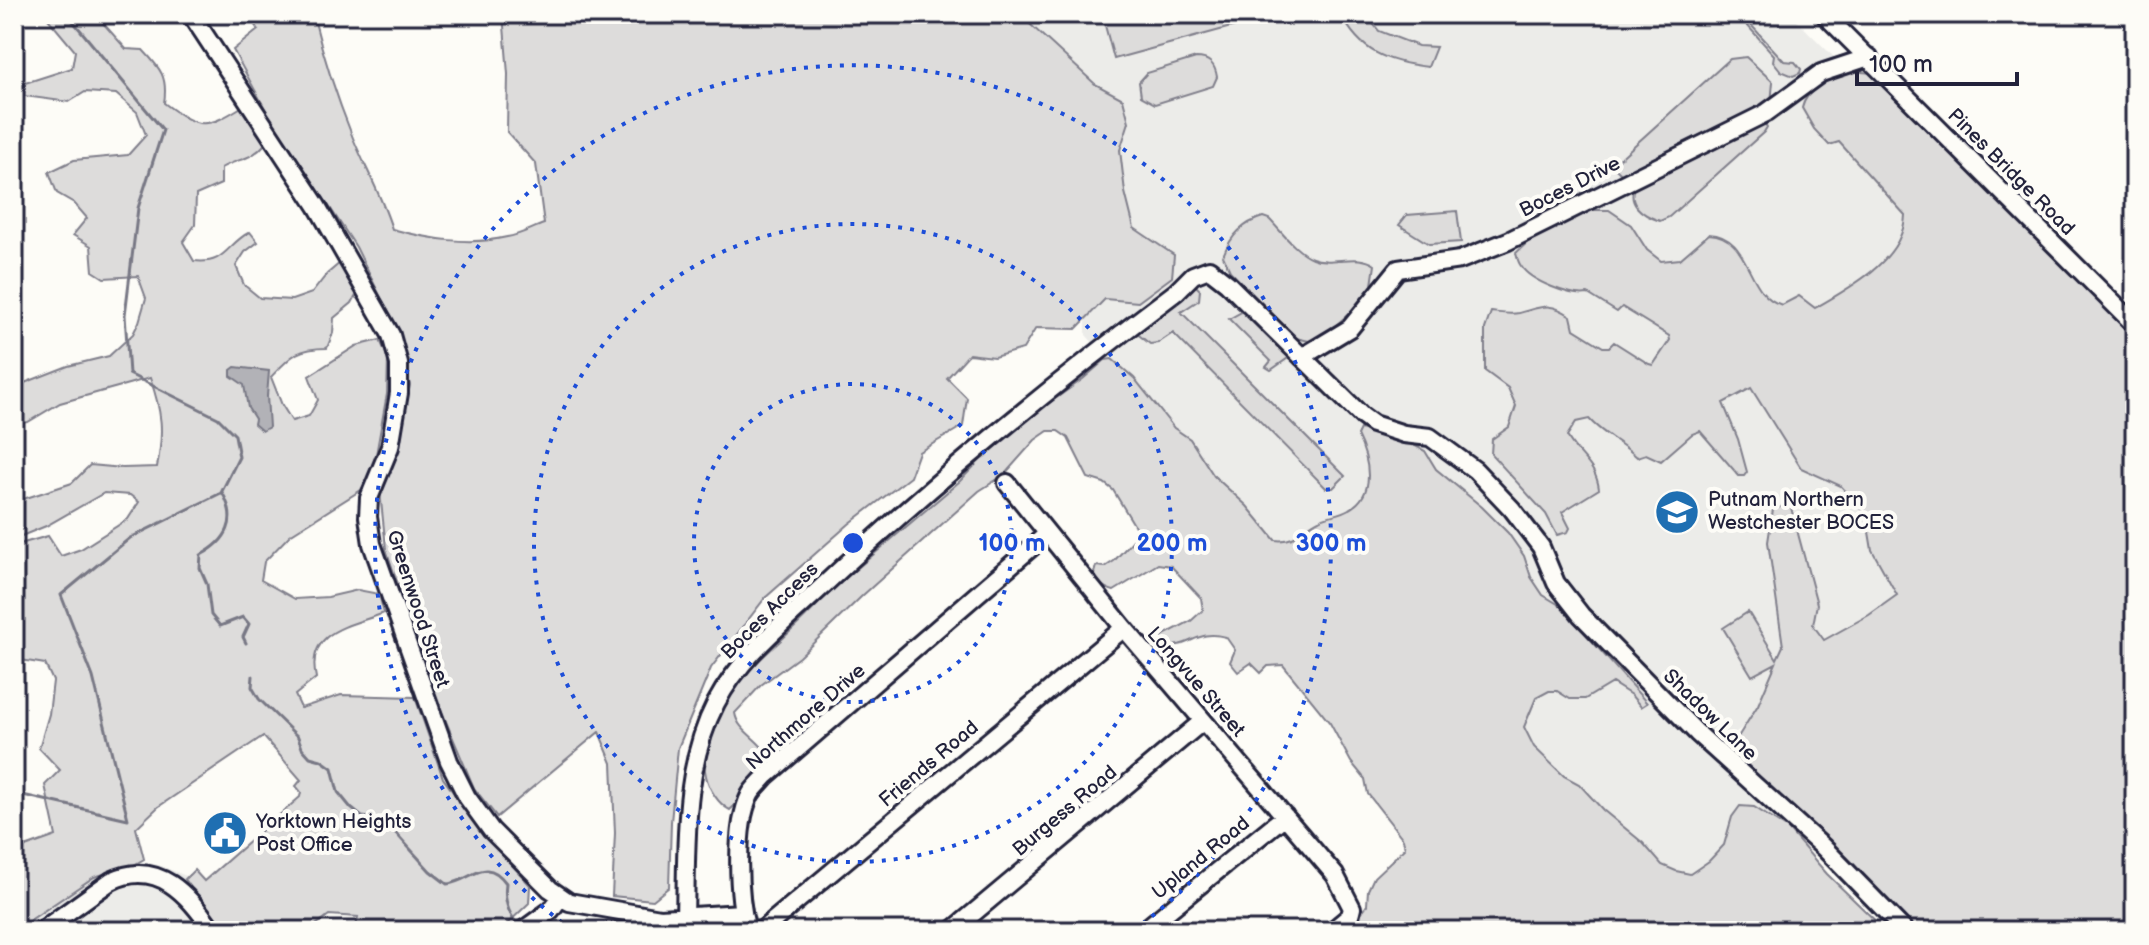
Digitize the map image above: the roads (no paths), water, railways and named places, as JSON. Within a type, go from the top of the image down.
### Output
[{"type":"street","name":"Greenwood Street","points":[[191,14],[317,206],[391,335],[399,364],[399,393],[390,447],[369,498],[372,544],[449,761],[467,797],[491,830],[560,898]]},
{"type":"street","name":"Pines Bridge Road","points":[[1824,14],[2135,325]]},
{"type":"street","name":"Boces Drive","points":[[1302,357],[1350,328],[1398,269],[1460,260],[1508,241],[1766,113],[1821,73],[1869,57]]},
{"type":"street","name":"Boces Access","points":[[685,918],[687,813],[697,751],[715,705],[730,680],[754,651],[839,571],[993,433],[1176,292],[1193,275],[1209,269],[1302,357]]},
{"type":"street","name":"Shadow Lane","points":[[1302,357],[1373,424],[1438,441],[1475,470],[1512,509],[1541,547],[1556,583],[1581,615],[1697,733],[1823,847],[1905,931]]},
{"type":"street","name":"Longvue Street","points":[[1007,483],[1124,628],[1335,875],[1352,908],[1350,916],[1332,931]]},
{"type":"street","name":"Northmore Drive","points":[[747,931],[739,886],[740,841],[750,795],[766,776],[1047,534]]},
{"type":"street","name":"Friends Road","points":[[761,931],[1124,628]]},
{"type":"street","name":"Burgess Road","points":[[952,931],[1203,721]]},
{"type":"street","name":"Upland Road","points":[[1143,931],[1285,816]]},
{"type":"street","points":[[41,931],[111,881],[123,875],[135,875],[168,881],[183,891],[213,931]]},
{"type":"street","points":[[522,931],[551,910],[560,898],[667,919],[742,913]]},
{"type":"waterway","points":[[14,793],[128,819],[93,677],[61,595],[130,538],[221,493],[239,457],[235,435],[218,418],[129,374],[125,315],[138,208],[163,130],[67,14]]},
{"type":"waterway","points":[[222,492],[230,512],[228,529],[218,543],[201,555],[200,568],[207,584],[211,615],[220,626],[243,617],[249,624],[243,637],[246,643]]},
{"type":"waterway","points":[[253,676],[252,687],[259,699],[298,737],[310,757],[332,768],[338,792],[351,808],[362,817],[384,820],[430,871],[447,884],[484,870],[498,875],[506,883],[507,905],[517,924]]},
{"type":"place","name":"Putnam Northern Westchester BOCES","points":[[1677,512]]},
{"type":"place","name":"Yorktown Heights Post Office","points":[[225,833]]}]
